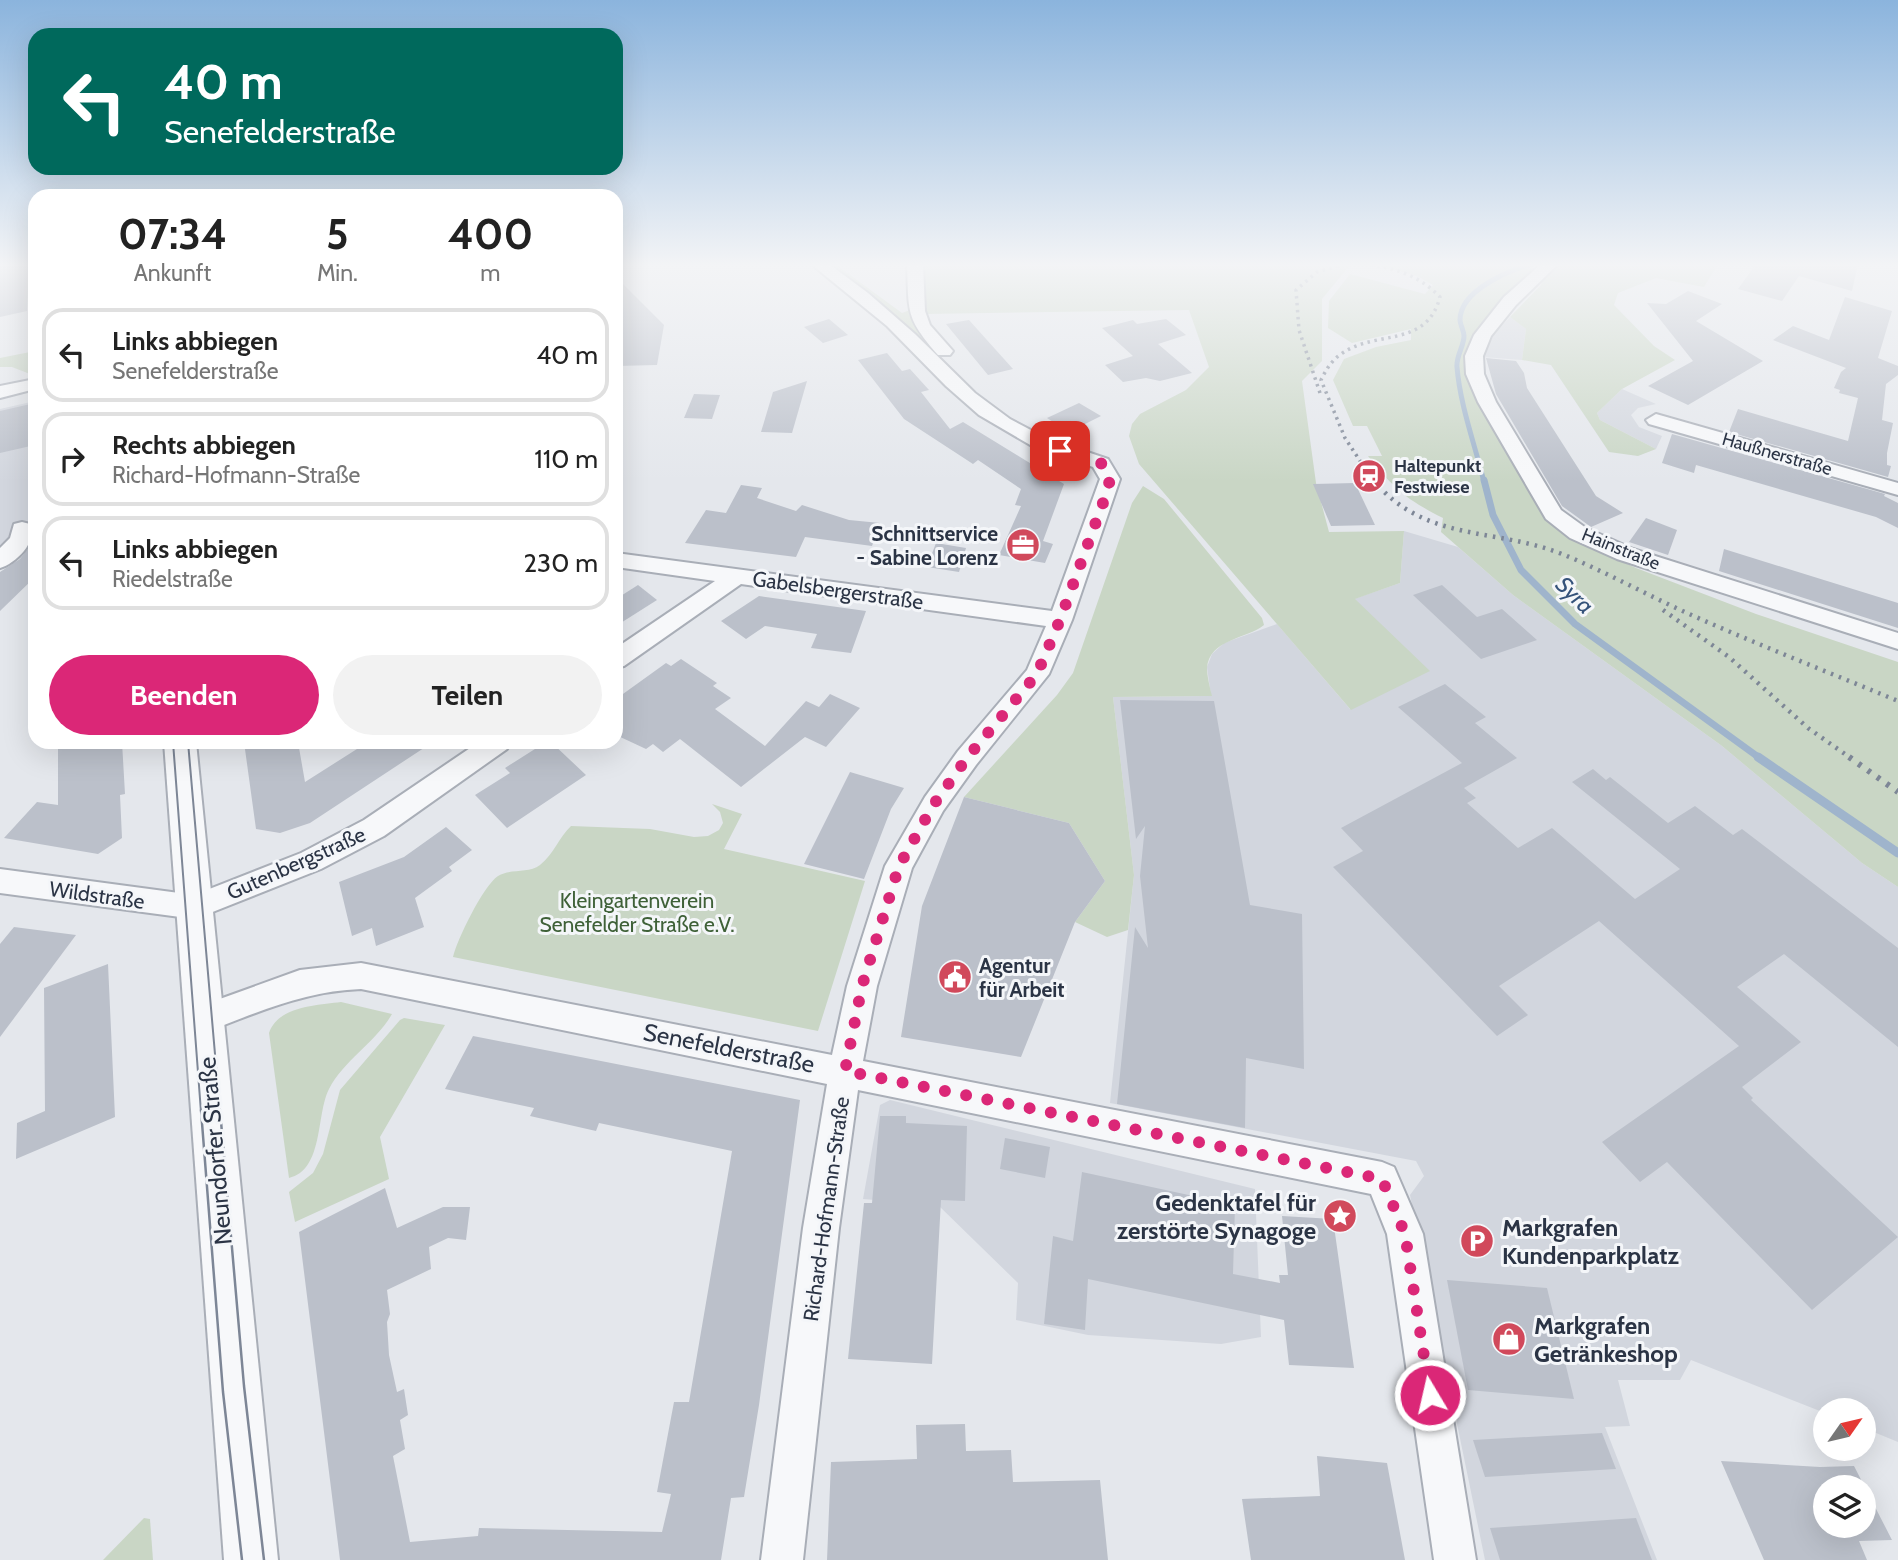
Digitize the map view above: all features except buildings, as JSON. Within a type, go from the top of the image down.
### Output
[{"type":"street","points":[[908,337],[951,382]]},
{"type":"street","points":[[931,337],[949,358],[951,382]]},
{"type":"street","name":"Hainstraße","points":[[1482,337],[1474,356],[1475,374],[1487,402],[1553,514],[1578,533],[1625,554],[1898,641]]},
{"type":"street","name":"Richard-Hofmann-Straße","points":[[782,1560],[820,1241],[845,1071],[862,986],[899,866],[934,804],[967,758],[1037,674],[1060,620],[1110,479],[1101,463],[1074,456],[1015,432],[951,382]]},
{"type":"street","points":[[0,392],[28,386]]},
{"type":"street","name":"Haußnerstraße","points":[[1656,420],[1898,489]]},
{"type":"street","points":[[0,561],[21,540],[22,529]]},
{"type":"street","name":"Gabelsbergerstraße","points":[[623,561],[1060,620]]},
{"type":"street","points":[[623,655],[737,576]]},
{"type":"street","name":"Neundorfer Straße","points":[[181,749],[251,1560]]},
{"type":"street","name":"Gutenbergstraße","points":[[195,907],[311,861],[374,828],[488,749]]},
{"type":"street","name":"Wildstraße","points":[[0,881],[195,907]]},
{"type":"street","name":"Senefelderstraße","points":[[203,1019],[291,984],[333,975],[360,976],[1382,1179],[1405,1234],[1455,1560]]},
{"type":"shaded area","points":[[1493,337],[1525,337],[1522,360],[1483,357]]},
{"type":"shaded area","points":[[1622,389],[1656,404],[1638,408],[1631,415],[1639,427],[1662,436],[1656,449],[1600,420],[1597,413]]},
{"type":"shaded area","points":[[28,403],[28,529],[8,545],[0,547],[0,409]]},
{"type":"shaded area","points":[[1404,531],[1458,547],[1513,595],[1722,746],[1862,863],[1898,887],[1898,1442],[1876,1433],[1876,1398],[1813,1398],[1813,1408],[1691,1360],[1680,1380],[1618,1380],[1630,1426],[1605,1427],[1657,1560],[1485,1560],[1410,1195],[1424,1176],[1416,1161],[1110,1103],[1134,875],[1113,697],[1211,696],[1207,667],[1212,654],[1224,643],[1277,624],[1350,709],[1354,599],[1400,583]]},
{"type":"shaded area","points":[[890,1100],[1255,1189],[1261,1337],[1221,1344],[1088,1335],[1016,1320],[1018,1283],[938,1205],[863,1199],[880,1105]]},
{"type":"green space","points":[[916,337],[930,337],[940,355],[935,354]]},
{"type":"green space","points":[[1198,337],[1322,337],[1322,361],[1302,381],[1316,483],[1329,532],[1404,531],[1400,583],[1355,599],[1430,671],[1351,710],[1139,464],[1129,436],[1132,424],[1140,414],[1186,390],[1209,367]]},
{"type":"green space","points":[[1342,337],[1378,337],[1352,343]]},
{"type":"green space","points":[[1411,337],[1488,337],[1468,373],[1492,428],[1536,503],[1548,518],[1608,555],[1636,568],[1756,614],[1898,662],[1898,887],[1862,863],[1722,746],[1513,595],[1441,532],[1443,518],[1393,485],[1368,456],[1382,456],[1367,426],[1353,426],[1333,380],[1344,359],[1376,347],[1411,340]]},
{"type":"green space","points":[[1525,337],[1645,337],[1675,360],[1622,389],[1597,413],[1600,420],[1656,449],[1638,456],[1609,452],[1551,365],[1522,360]]},
{"type":"green space","points":[[28,352],[28,373],[12,367],[0,367],[0,358]]},
{"type":"green space","points":[[1143,486],[1164,499],[1262,618],[1264,625],[1214,651],[1207,668],[1212,696],[1113,697],[1134,875],[1128,930],[1107,937],[1075,922],[1105,881],[1069,823],[964,797],[1057,695],[1073,673],[1132,503]]},
{"type":"green space","name":"Kleingartenverein Senefelder Straße e.V.","points":[[712,804],[742,814],[724,849],[865,881],[818,1031],[453,957],[471,914],[492,882],[508,872],[540,865],[571,826],[650,829],[694,837],[708,836],[719,830],[723,823],[720,812]]},
{"type":"green space","points":[[341,1002],[392,1014],[335,1079],[325,1100],[314,1153],[300,1173],[289,1178],[269,1033],[281,1017],[290,1012]]},
{"type":"green space","points":[[404,1018],[445,1025],[380,1137],[389,1179],[295,1222],[289,1192],[313,1173],[323,1154],[340,1090]]},
{"type":"green space","points":[[144,1518],[150,1519],[153,1560],[103,1560]]},
{"type":"waterway","name":"Syra","points":[[1464,337],[1457,363],[1459,381],[1464,410],[1484,482]]},
{"type":"waterway","name":"Syra","points":[[1484,480],[1493,515],[1521,570],[1575,624],[1761,759]]},
{"type":"waterway","name":"Syra","points":[[1758,757],[1898,853]]},
{"type":"tram line","points":[[174,749],[201,1112]]},
{"type":"tram line","points":[[189,749],[220,1112]]},
{"type":"tram line","points":[[201,1110],[223,1392],[242,1560]]},
{"type":"tram line","points":[[220,1110],[244,1386],[264,1560]]},
{"type":"railway","points":[[1301,337],[1320,393]]},
{"type":"railway","points":[[1374,482],[1345,438],[1321,380],[1341,354],[1369,342],[1394,337]]},
{"type":"railway","points":[[1373,480],[1394,500],[1415,514],[1438,524],[1562,554],[1671,606],[1898,701]]},
{"type":"railway","points":[[1663,610],[1729,657],[1808,728],[1852,759]]},
{"type":"railway","points":[[1849,757],[1898,792]]},
{"type":"place","name":"Haltepunkt Festwiese","points":[[1369,476]]},
{"type":"place","name":"Schnittservice - Sabine Lorenz","points":[[1023,545]]},
{"type":"place","name":"Agentur für Arbeit","points":[[955,977]]},
{"type":"place","name":"Gedenktafel für zerstörte Synagoge","points":[[1340,1216]]},
{"type":"place","name":"Markgrafen Kundenparkplatz","points":[[1477,1241]]},
{"type":"place","name":"Markgrafen Getränkeshop","points":[[1509,1339]]},
{"type":"route","points":[[1060,451],[1101,463],[1110,479],[1107,492],[1037,674],[967,758],[934,804],[899,866],[862,986],[845,1071],[1382,1179],[1405,1234],[1430,1395]]}]
